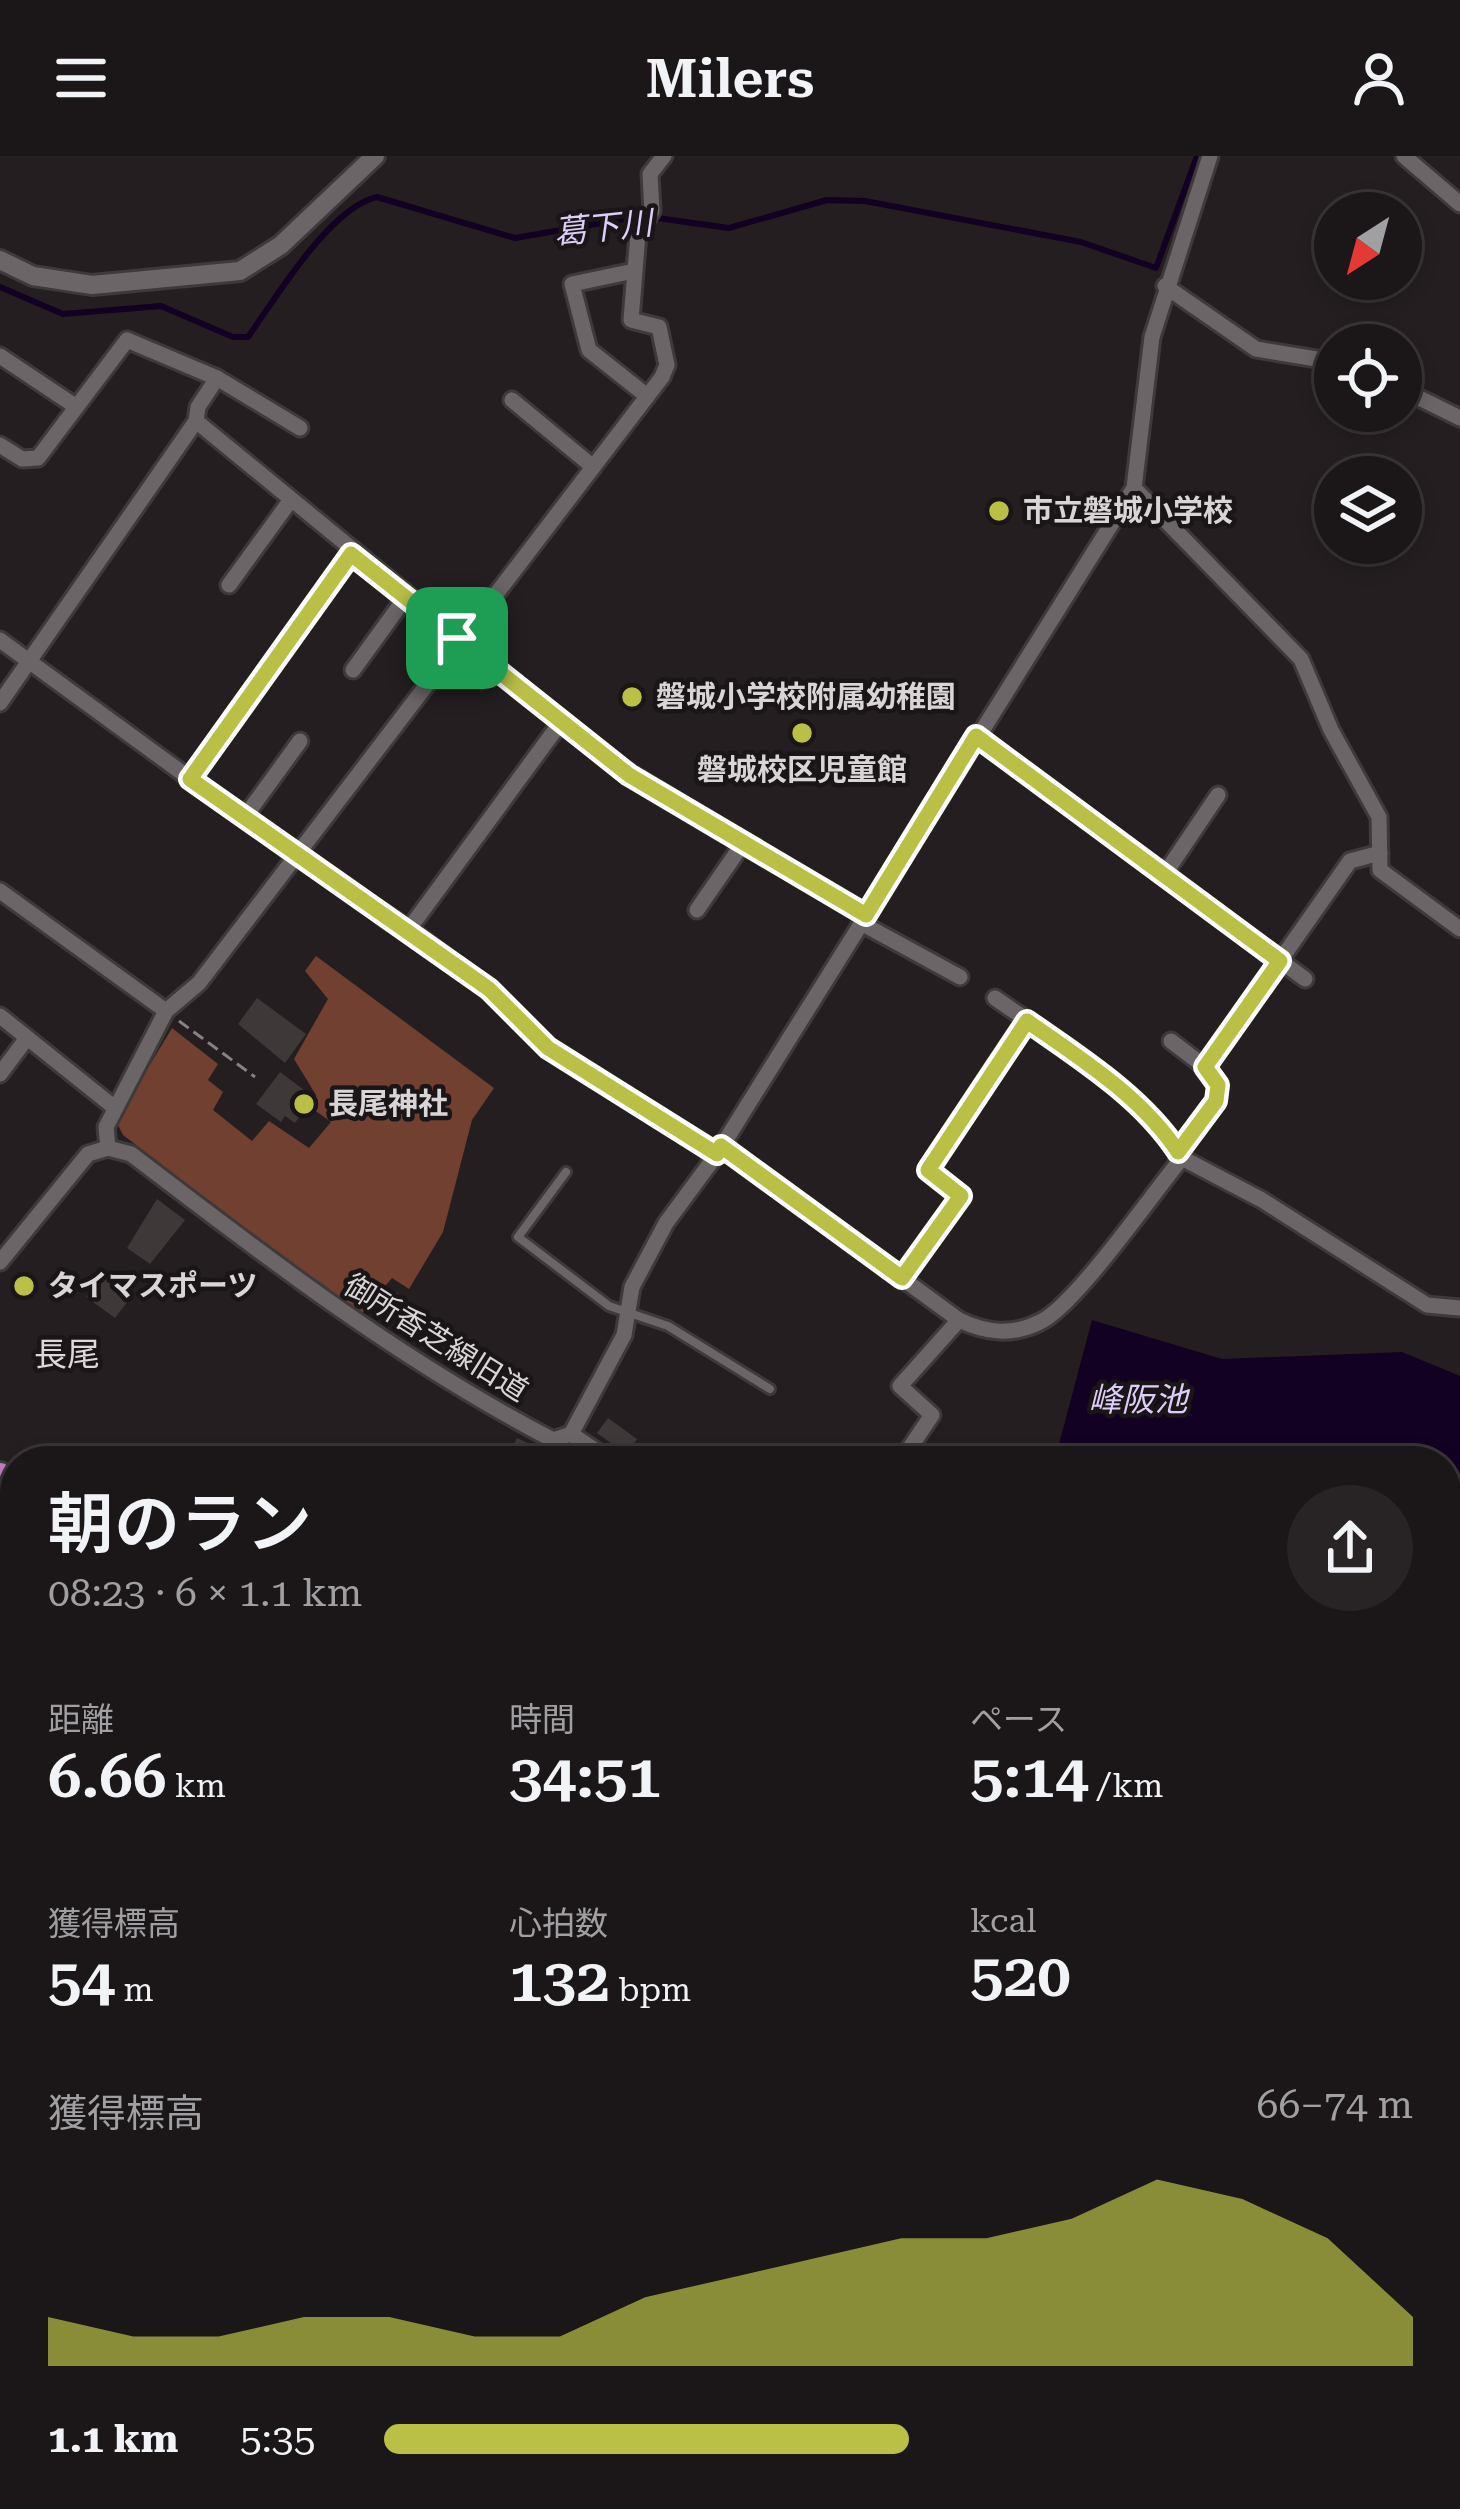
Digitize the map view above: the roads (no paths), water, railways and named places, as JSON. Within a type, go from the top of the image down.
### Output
[{"type":"street","points":[[0,260],[34,276],[76,284],[240,271],[281,245],[375,156]]},
{"type":"street","points":[[0,1262],[88,1154],[108,1148],[106,1126],[166,1011],[199,983],[667,365],[659,327],[631,320],[638,234],[652,211],[650,174],[664,156]]},
{"type":"street","points":[[551,1446],[554,1440],[571,1434],[624,1335],[632,1287],[665,1223],[719,1150],[1134,488],[1152,337],[1210,156]]},
{"type":"street","points":[[1404,156],[1460,204]]},
{"type":"street","points":[[634,271],[572,284],[589,350],[647,396]]},
{"type":"street","points":[[1165,286],[1256,349],[1314,359]]},
{"type":"street","points":[[0,446],[22,459],[38,458],[127,340],[217,378],[300,428]]},
{"type":"street","points":[[0,356],[75,406]]},
{"type":"street","points":[[0,703],[196,421],[197,407],[217,378]]},
{"type":"street","points":[[1422,399],[1460,418]]},
{"type":"street","points":[[512,400],[592,466]]},
{"type":"street","points":[[196,421],[351,554],[629,775],[960,977]]},
{"type":"street","points":[[1134,488],[1301,659],[1331,730],[1379,817],[1380,869],[1460,929]]},
{"type":"street","points":[[230,584],[290,501]]},
{"type":"street","points":[[190,779],[351,554]]},
{"type":"street","points":[[353,670],[406,597]]},
{"type":"street","points":[[0,640],[296,856],[409,929],[489,989],[548,1048],[719,1150],[959,1320],[1007,1333],[1055,1312],[1180,1155],[1216,1101],[1218,1085],[1205,1067],[1171,1041]]},
{"type":"street","points":[[409,929],[561,722]]},
{"type":"street","points":[[976,736],[1305,979]]},
{"type":"street","points":[[244,818],[300,741]]},
{"type":"street","points":[[1164,875],[1218,795]]},
{"type":"street","points":[[698,910],[744,842]]},
{"type":"street","points":[[1205,1067],[1350,861],[1380,854]]},
{"type":"street","points":[[0,891],[166,1011]]},
{"type":"street","points":[[995,998],[1107,1080],[1163,1129],[1180,1155],[1262,1200],[1427,1305],[1460,1308]]},
{"type":"street","points":[[0,1016],[115,1108]]},
{"type":"street","points":[[902,1278],[961,1196],[928,1170],[1027,1021]]},
{"type":"street","points":[[0,1075],[26,1038]]},
{"type":"street","name":"御所香芝線旧道","points":[[108,1148],[131,1154],[415,1362],[554,1440]]},
{"type":"street","points":[[911,1446],[932,1415],[900,1386],[959,1320]]},
{"type":"street","points":[[571,1434],[589,1446]]},
{"type":"lane","points":[[566,1172],[518,1237],[627,1315],[668,1325],[770,1389]]},
{"type":"water","name":"峰阪池","points":[[1092,1320],[1222,1359],[1402,1352],[1460,1376],[1460,1446],[1059,1446]]},
{"type":"waterway","name":"葛下川","points":[[0,287],[63,314],[161,306],[233,337],[248,337],[322,236],[359,205],[377,197],[515,238],[643,216],[729,228],[827,200],[865,201],[1081,242],[1156,268],[1197,156]]},
{"type":"place","name":"市立磐城小学校","points":[[999,511]]},
{"type":"place","name":"磐城小学校附属幼稚園","points":[[632,697]]},
{"type":"place","name":"磐城校区児童館","points":[[802,733]]},
{"type":"place","name":"長尾神社","points":[[304,1104]]},
{"type":"place","name":"タイマスポーツ","points":[[24,1286]]},
{"type":"district","name":"長尾","points":[[67,1354]]}]
